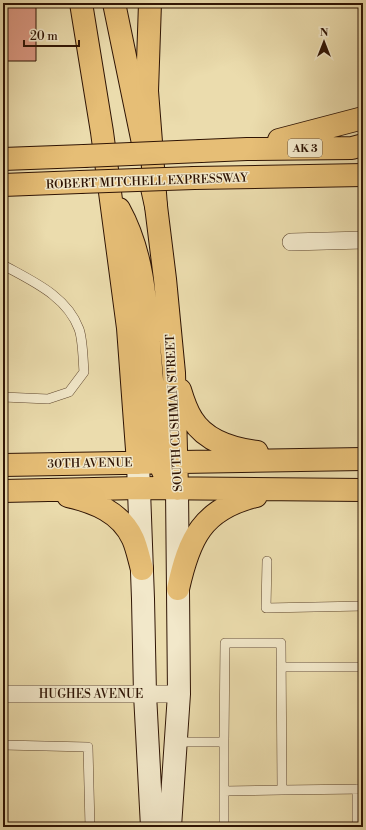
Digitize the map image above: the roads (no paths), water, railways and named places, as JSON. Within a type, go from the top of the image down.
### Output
[{"type":"main road","points":[[81,3],[110,192],[128,328],[138,463],[142,569],[144,694],[152,827]]},
{"type":"main road","name":"SOUTH CUSHMAN STREET","points":[[114,3],[156,206],[174,373],[168,462],[177,489],[179,694],[170,827]]},
{"type":"main road","points":[[150,3],[147,91],[156,206]]},
{"type":"main road","points":[[247,149],[363,118]]},
{"type":"main road","name":"AK 3","points":[[3,159],[247,149],[352,148],[363,146]]},
{"type":"main road","points":[[290,177],[363,164]]},
{"type":"main road","points":[[290,177],[363,175]]},
{"type":"main road","name":"ROBERT MITCHELL EXPRESSWAY","points":[[3,185],[194,178],[290,177]]},
{"type":"main road","points":[[110,192],[125,219],[133,238],[139,261],[168,462]]},
{"type":"main road","points":[[174,373],[185,406],[192,420],[203,432],[216,442],[233,448],[255,452],[316,459],[363,459]]},
{"type":"main road","name":"30TH AVENUE","points":[[3,465],[316,459]]},
{"type":"main road","points":[[3,491],[139,488],[363,490]]},
{"type":"main road","points":[[37,490],[84,500],[102,506],[114,515],[125,525],[133,539],[142,569]]},
{"type":"main road","points":[[178,589],[188,552],[203,525],[216,512],[242,499],[280,490]]},
{"type":"street","points":[[290,242],[363,240]]},
{"type":"street","name":"HUGHES AVENUE","points":[[3,694],[179,694]]},
{"type":"lane","points":[[3,265],[48,290],[72,314],[80,331],[84,372],[69,392],[48,399],[3,397]]},
{"type":"lane","points":[[267,561],[266,608],[363,606]]},
{"type":"lane","points":[[224,827],[225,643],[281,643],[282,790]]},
{"type":"lane","points":[[281,667],[363,667]]},
{"type":"lane","points":[[176,742],[224,742]]},
{"type":"lane","points":[[3,745],[88,747],[90,827]]},
{"type":"lane","points":[[224,791],[360,789],[358,827]]}]
